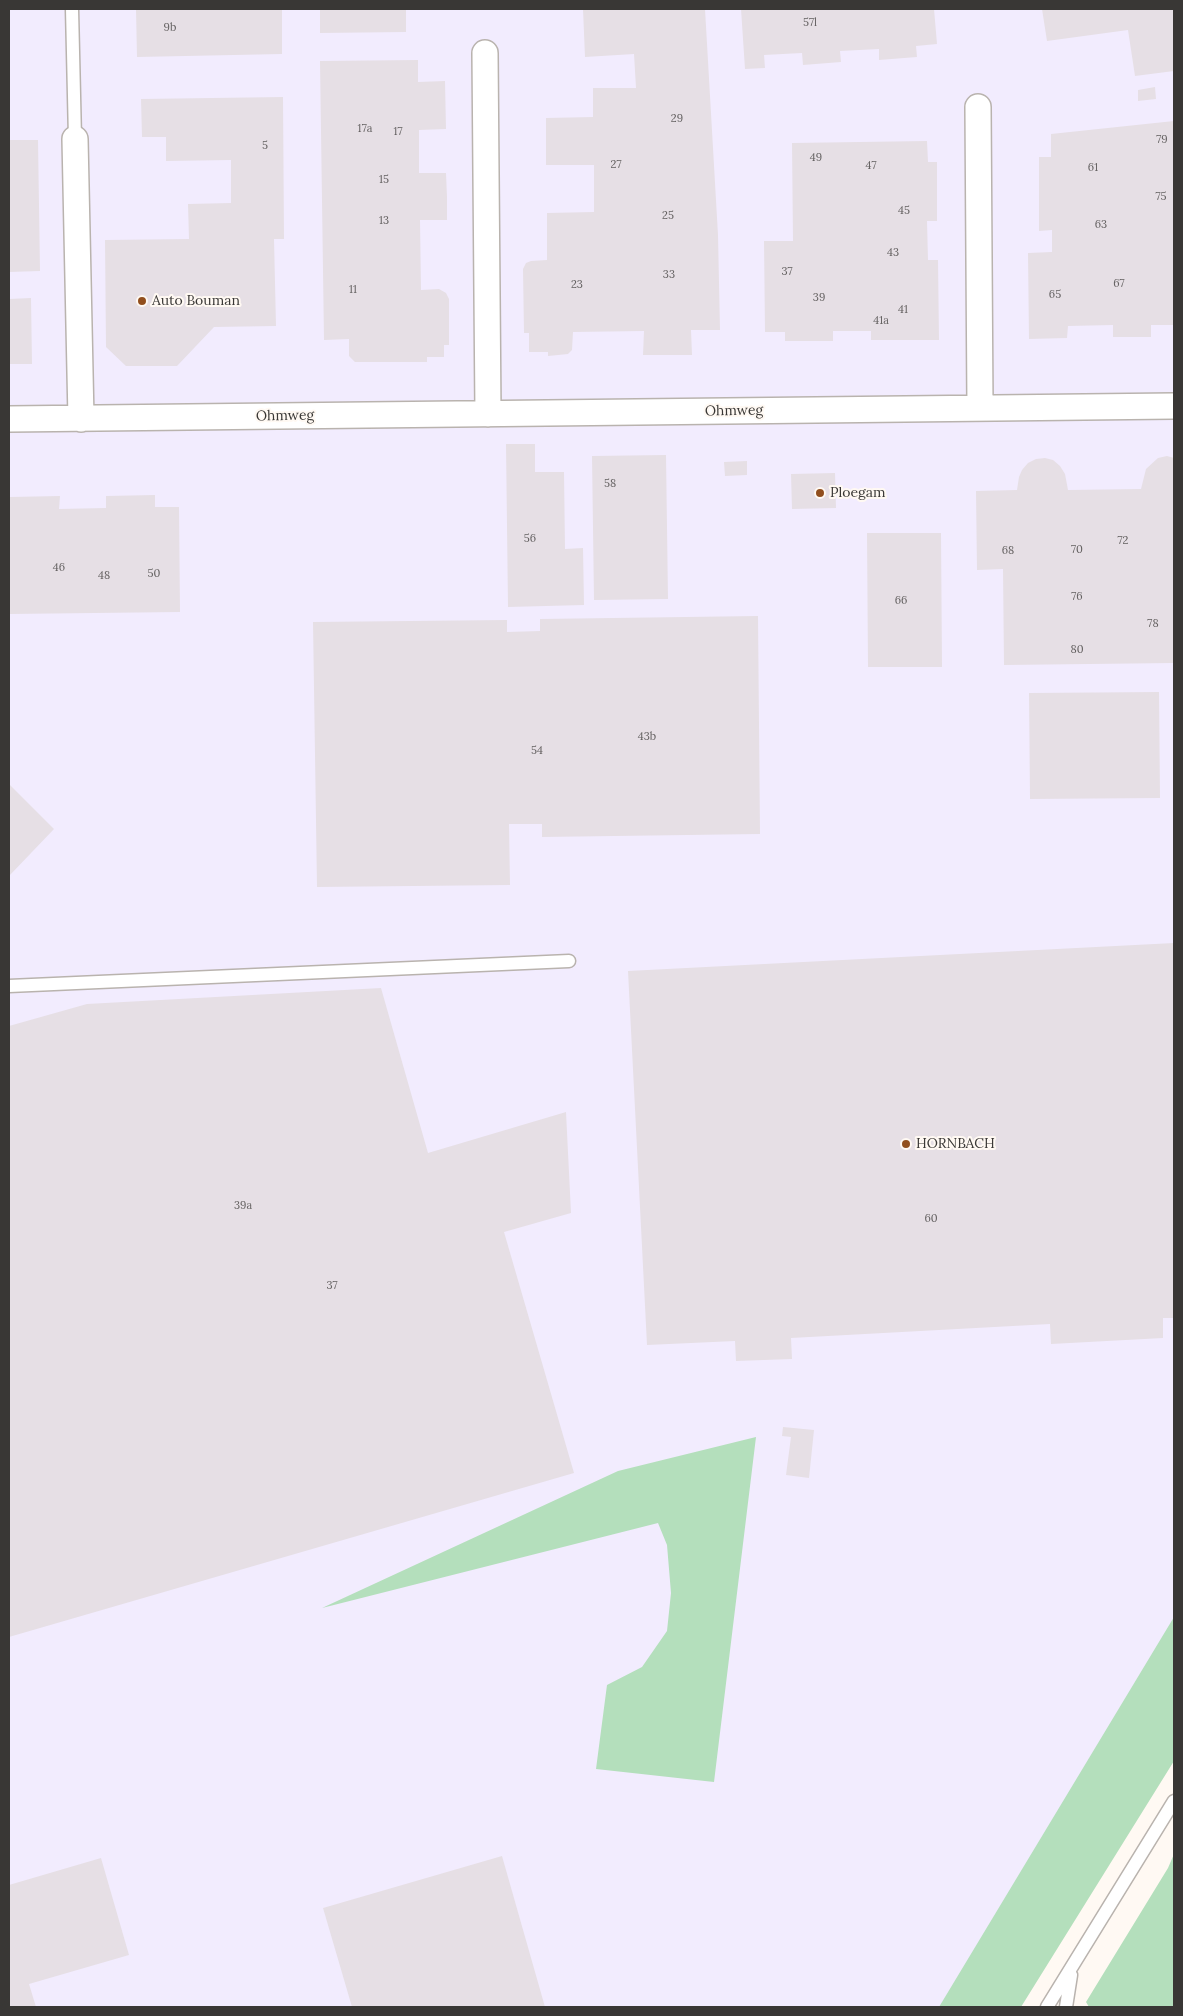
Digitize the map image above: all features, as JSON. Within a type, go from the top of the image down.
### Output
[{"type":"street","points":[[485,53],[488,414]]},
{"type":"street","points":[[978,106],[980,408]]},
{"type":"street","points":[[75,139],[81,419]]},
{"type":"street","name":"Ohmweg","points":[[9,419],[1174,406]]},
{"type":"lane","points":[[72,9],[75,139]]},
{"type":"lane","points":[[9,986],[569,961]]},
{"type":"lane","points":[[1047,2007],[1174,1801]]},
{"type":"lane","points":[[1066,2007],[1072,1969]]},
{"type":"shaded area","points":[[9,9],[1174,9],[1174,1675],[996,2007],[9,2007]]},
{"type":"green space","points":[[756,1437],[714,1782],[596,1769],[607,1685],[642,1667],[667,1631],[671,1593],[667,1545],[658,1523],[322,1608],[618,1471]]},
{"type":"green space","points":[[1174,1617],[1174,1761],[1021,2007],[939,2007]]},
{"type":"green space","points":[[1174,1854],[1174,2007],[1089,2007],[1086,2002],[1168,1868]]},
{"type":"building","points":[[136,9],[282,9],[282,54],[137,57]]},
{"type":"building","points":[[320,9],[406,9],[406,32],[320,33]]},
{"type":"building","points":[[583,9],[705,9],[718,235],[720,330],[691,330],[692,355],[643,355],[644,331],[573,332],[572,350],[568,354],[548,356],[548,352],[529,352],[529,333],[524,333],[523,269],[526,263],[531,261],[547,260],[547,213],[594,212],[594,165],[546,165],[546,118],[593,117],[593,88],[636,88],[634,54],[585,57]]},
{"type":"building","points":[[741,9],[934,9],[937,44],[916,46],[917,57],[879,60],[879,49],[840,51],[841,62],[803,65],[802,53],[764,55],[765,68],[745,69]]},
{"type":"building","points":[[1042,9],[1174,9],[1174,71],[1135,76],[1128,30],[1047,41]]},
{"type":"building","points":[[418,60],[418,82],[445,81],[446,129],[419,130],[419,173],[446,173],[447,220],[420,220],[421,290],[439,289],[446,293],[449,299],[449,345],[444,345],[444,357],[427,357],[427,362],[355,362],[349,356],[349,339],[324,340],[320,61]]},
{"type":"building","points":[[1155,87],[1156,99],[1138,101],[1138,90]]},
{"type":"building","points":[[283,97],[284,239],[274,239],[276,326],[214,327],[177,366],[126,366],[106,347],[105,240],[189,239],[188,204],[231,203],[231,160],[166,161],[166,137],[142,137],[141,99]]},
{"type":"building","points":[[1174,121],[1174,325],[1151,325],[1151,337],[1113,337],[1113,325],[1068,326],[1067,338],[1029,339],[1028,253],[1052,252],[1052,230],[1039,231],[1039,157],[1051,157],[1051,134]]},
{"type":"building","points":[[9,140],[38,140],[40,271],[9,272]]},
{"type":"building","points":[[927,141],[928,162],[937,162],[937,221],[927,221],[928,260],[938,260],[939,340],[871,340],[871,331],[833,331],[833,341],[785,341],[785,332],[765,332],[764,241],[793,241],[792,143]]},
{"type":"building","points":[[31,298],[32,364],[9,364],[9,299]]},
{"type":"building","points":[[506,444],[535,444],[535,472],[564,472],[565,549],[583,548],[584,605],[508,607]]},
{"type":"building","points":[[666,455],[668,599],[594,600],[592,456]]},
{"type":"building","points":[[1167,456],[1174,458],[1174,663],[1004,665],[1003,569],[977,570],[976,491],[1017,490],[1019,477],[1028,463],[1036,459],[1045,458],[1053,460],[1060,466],[1065,474],[1068,490],[1141,489],[1146,469],[1158,458]]},
{"type":"building","points":[[747,461],[747,475],[725,476],[724,462]]},
{"type":"building","points":[[835,473],[836,508],[792,509],[791,474]]},
{"type":"building","points":[[155,495],[155,507],[179,507],[180,612],[9,614],[10,497],[60,496],[59,509],[106,508],[106,496]]},
{"type":"building","points":[[867,533],[941,533],[942,667],[868,667]]},
{"type":"building","points":[[758,616],[760,834],[542,837],[542,824],[509,824],[510,885],[317,887],[313,622],[507,620],[507,632],[540,631],[540,619]]},
{"type":"building","points":[[1159,692],[1160,798],[1030,799],[1029,693]]},
{"type":"building","points":[[9,784],[54,829],[9,876]]},
{"type":"building","name":"HORNBACH","points":[[1174,943],[1174,1318],[1163,1318],[1163,1338],[1051,1344],[1050,1324],[791,1338],[792,1359],[736,1361],[735,1341],[647,1345],[628,971]]},
{"type":"building","points":[[381,988],[428,1153],[566,1112],[571,1213],[504,1232],[574,1473],[9,1637],[9,1026],[87,1004]]},
{"type":"building","points":[[783,1427],[814,1430],[809,1478],[786,1475],[791,1437],[782,1436]]},
{"type":"building","points":[[502,1856],[545,2007],[352,2007],[323,1908]]},
{"type":"building","points":[[101,1858],[129,1955],[29,1984],[36,2007],[9,2007],[9,1885]]},
{"type":"place","name":"Auto Bouman","points":[[142,301]]},
{"type":"place","name":"Ploegam","points":[[820,493]]},
{"type":"place","name":"HORNBACH","points":[[906,1144]]}]
